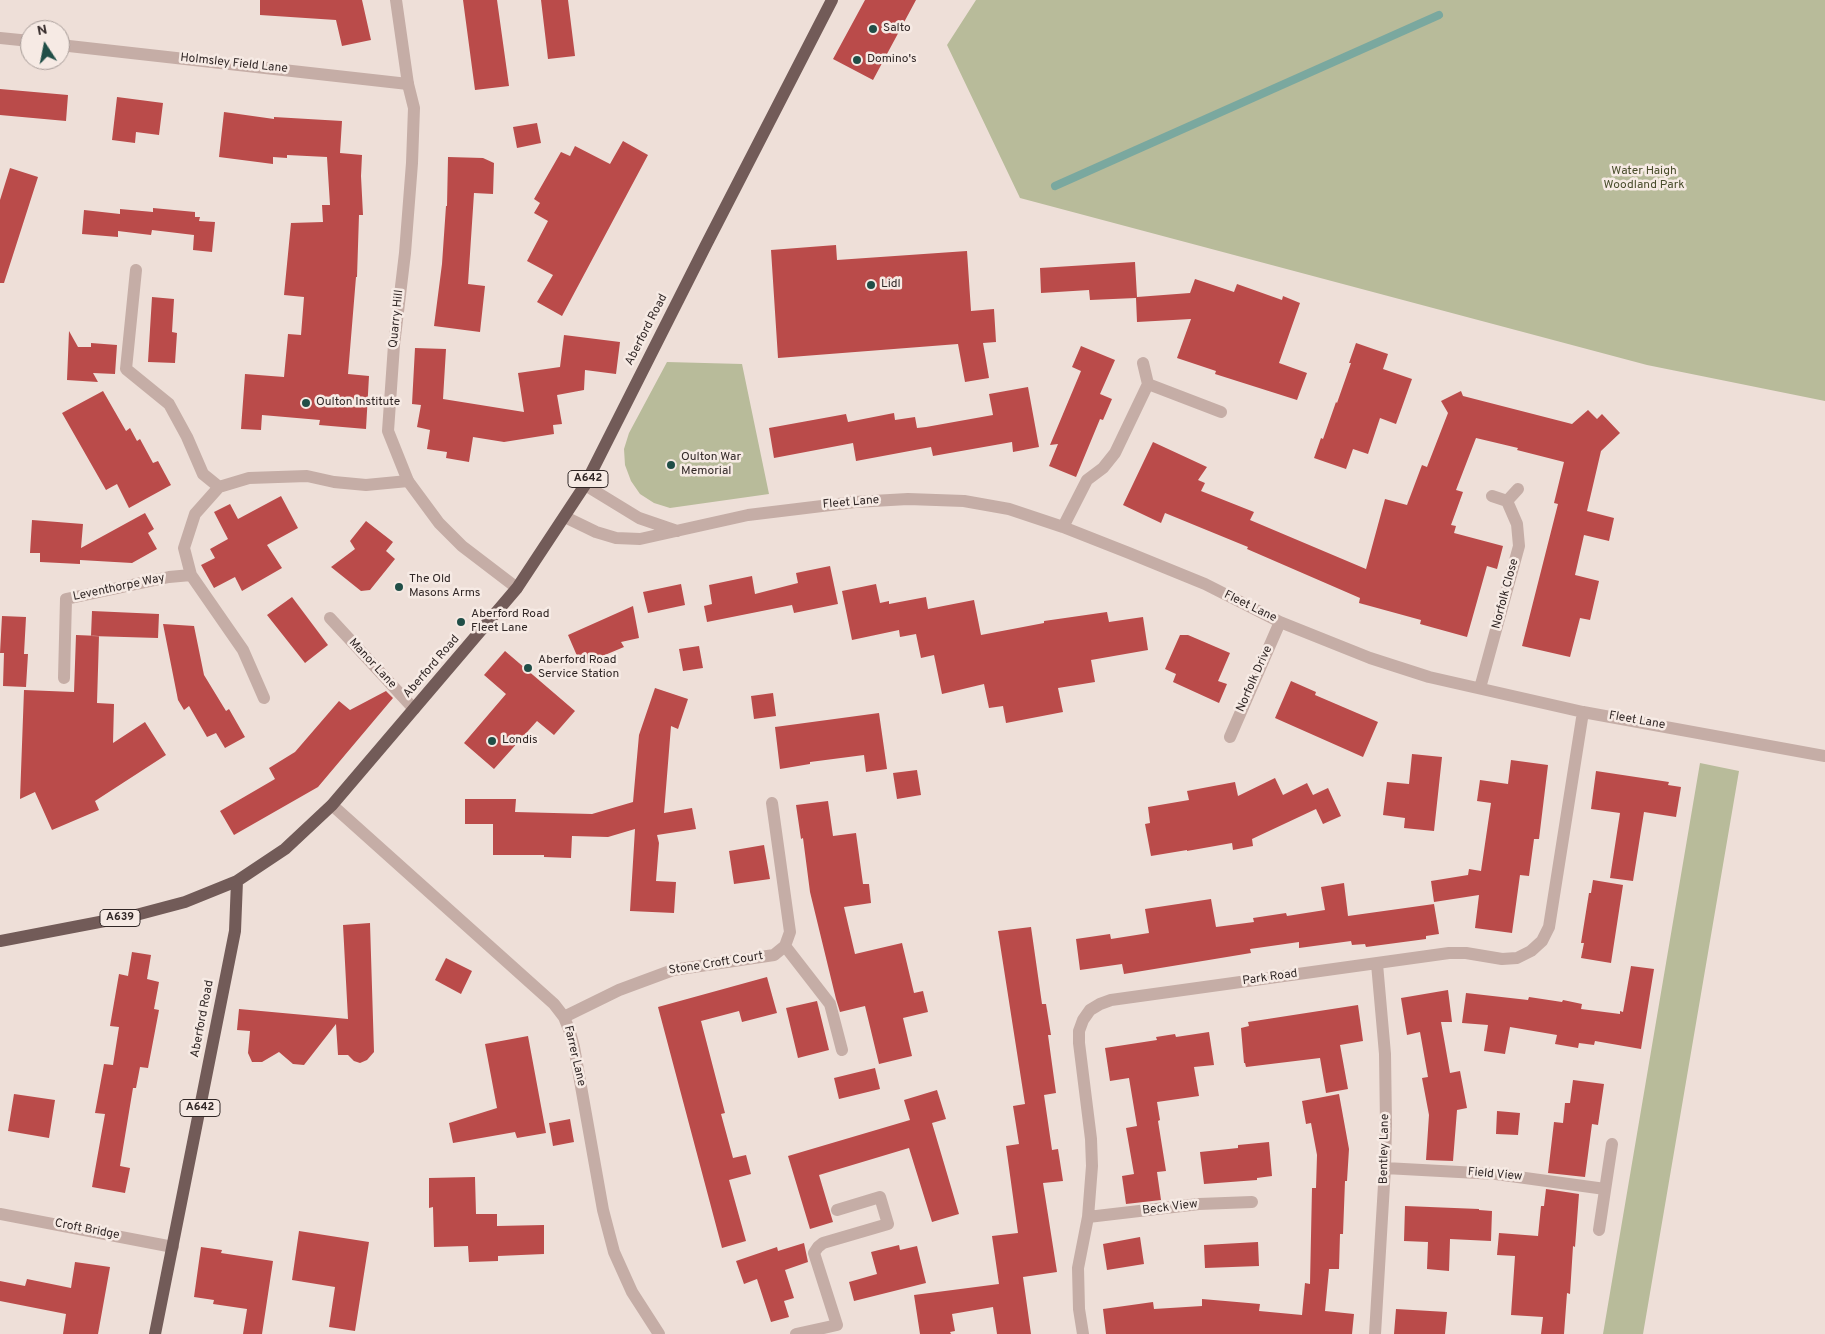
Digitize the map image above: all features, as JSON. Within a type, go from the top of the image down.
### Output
[{"type":"main road","name":"Aberford Road","points":[[155,1334],[235,931],[237,880],[285,849],[332,805],[517,588],[585,485],[709,238],[832,0]]},
{"type":"main road","name":"A639","points":[[0,941],[185,902],[237,880]]},
{"type":"street","name":"Quarry Hill","points":[[396,0],[408,84],[414,108],[412,163],[394,345],[388,431],[408,481],[439,523],[462,546],[517,588]]},
{"type":"street","points":[[0,38],[20,40]]},
{"type":"street","name":"Holmsley Field Lane","points":[[70,45],[408,84]]},
{"type":"street","points":[[136,270],[126,369],[168,404],[187,437],[203,474],[219,486]]},
{"type":"street","points":[[1063,527],[1087,480],[1103,468],[1115,453],[1148,384],[1143,364]]},
{"type":"street","points":[[1148,384],[1221,412]]},
{"type":"street","points":[[264,698],[242,650],[191,575],[184,548],[195,514],[219,486],[250,478],[307,476],[334,482],[366,485],[408,481]]},
{"type":"street","points":[[585,485],[639,518],[677,531]]},
{"type":"street","points":[[1492,496],[1507,501],[1518,489]]},
{"type":"street","name":"Fleet Lane","points":[[565,517],[596,532],[616,538],[640,539],[772,512],[855,502],[908,499],[964,501],[1009,509],[1063,527],[1205,584],[1280,622],[1370,658],[1429,677],[1583,712],[1825,756]]},
{"type":"street","name":"Norfolk Close","points":[[1480,688],[1519,546],[1517,524],[1507,501]]},
{"type":"street","name":"Leventhorpe Way","points":[[64,678],[66,599],[169,577],[191,575]]},
{"type":"street","name":"Manor Lane","points":[[330,618],[414,709]]},
{"type":"street","name":"Norfolk Drive","points":[[1230,737],[1280,622]]},
{"type":"street","name":"Park Road","points":[[1083,1334],[1079,1309],[1078,1268],[1088,1217],[1092,1166],[1091,1139],[1079,1031],[1083,1020],[1090,1010],[1111,1000],[1449,953],[1466,953],[1502,959],[1517,958],[1531,951],[1542,941],[1550,927],[1583,712]]},
{"type":"street","points":[[772,803],[790,932],[785,946],[830,1004],[842,1050]]},
{"type":"street","name":"Farrer Lane","points":[[332,805],[554,1004],[564,1017],[574,1047],[608,1231],[614,1252],[632,1292],[659,1334]]},
{"type":"street","name":"Stone Croft Court","points":[[564,1017],[619,990],[673,970],[774,955],[785,946]]},
{"type":"street","name":"Bentley Lane","points":[[1375,1334],[1385,1168],[1385,1054],[1377,964]]},
{"type":"street","points":[[1599,1230],[1612,1144]]},
{"type":"street","name":"Field View","points":[[1385,1168],[1496,1174],[1605,1189]]},
{"type":"street","points":[[796,1334],[837,1325],[814,1253],[818,1247],[823,1243],[888,1224],[880,1197],[837,1210]]},
{"type":"street","name":"Beck View","points":[[1088,1217],[1199,1204],[1252,1202]]},
{"type":"street","name":"Croft Bridge","points":[[0,1214],[173,1247]]},
{"type":"green space","name":"Water Haigh Woodland Park","points":[[976,0],[1825,0],[1825,401],[1647,365],[1020,198],[947,45]]},
{"type":"green space","points":[[667,362],[742,364],[769,494],[670,508],[654,503],[640,494],[631,481],[625,465],[624,449],[629,433]]},
{"type":"green space","points":[[1700,763],[1739,771],[1643,1334],[1603,1334]]},
{"type":"building","points":[[260,0],[362,0],[371,40],[342,46],[336,20],[260,15]]},
{"type":"building","points":[[463,0],[497,0],[509,86],[475,90]]},
{"type":"building","points":[[541,0],[568,0],[575,56],[548,59]]},
{"type":"building","points":[[865,0],[916,0],[873,80],[833,59]]},
{"type":"building","points":[[0,89],[68,95],[66,121],[0,115]]},
{"type":"building","points":[[117,97],[163,103],[159,135],[136,132],[135,143],[112,140]]},
{"type":"building","points":[[224,112],[274,119],[274,117],[342,121],[340,153],[362,155],[363,215],[359,215],[357,277],[348,374],[369,376],[366,429],[319,425],[320,420],[262,415],[261,430],[241,429],[245,374],[284,377],[288,334],[301,335],[304,297],[284,295],[291,223],[323,222],[322,205],[330,205],[327,157],[287,155],[287,158],[273,157],[273,164],[219,157]]},
{"type":"building","points":[[537,123],[541,143],[517,148],[513,127]]},
{"type":"building","points":[[623,141],[648,155],[562,316],[537,302],[553,275],[527,261],[548,221],[534,213],[540,203],[534,199],[561,152],[570,156],[575,146],[610,164]]},
{"type":"building","points":[[448,157],[483,158],[494,163],[493,194],[474,193],[468,284],[485,286],[480,332],[434,326],[447,206]]},
{"type":"building","points":[[10,168],[38,177],[4,283],[0,283],[0,200]]},
{"type":"building","points":[[153,208],[195,212],[195,217],[200,217],[199,221],[215,222],[212,252],[193,250],[194,235],[152,230],[151,235],[118,231],[118,237],[82,234],[84,210],[120,214],[120,209],[153,212]]},
{"type":"building","name":"Lidl","points":[[836,245],[837,260],[967,251],[971,311],[994,309],[996,342],[983,343],[989,378],[965,382],[958,344],[778,358],[771,250]]},
{"type":"building","points":[[1135,262],[1137,297],[1190,293],[1195,279],[1234,292],[1237,284],[1282,300],[1283,296],[1300,303],[1279,363],[1307,373],[1297,400],[1215,374],[1216,371],[1177,358],[1191,319],[1137,322],[1136,298],[1090,300],[1089,290],[1041,293],[1040,268]]},
{"type":"building","points":[[152,297],[174,299],[172,332],[177,333],[175,363],[148,362]]},
{"type":"building","points":[[69,331],[78,347],[91,347],[91,343],[117,345],[115,374],[93,373],[98,382],[67,380]]},
{"type":"building","points":[[564,335],[620,342],[616,374],[585,370],[584,390],[557,395],[562,424],[553,425],[554,434],[504,442],[473,437],[469,462],[446,458],[447,452],[427,449],[430,430],[417,427],[421,405],[412,404],[415,348],[446,349],[443,399],[524,412],[518,373],[560,367]]},
{"type":"building","points":[[1356,343],[1388,354],[1383,369],[1412,379],[1396,424],[1380,418],[1368,454],[1353,449],[1346,469],[1314,458],[1337,403]]},
{"type":"building","points":[[1081,346],[1115,360],[1100,394],[1112,399],[1103,420],[1100,419],[1076,477],[1049,466],[1058,444],[1050,445],[1081,371],[1072,367]]},
{"type":"building","points":[[1028,387],[1039,447],[1013,452],[1012,442],[933,456],[931,447],[856,461],[853,443],[774,458],[769,428],[846,414],[848,422],[894,413],[895,420],[915,417],[917,428],[926,427],[993,415],[989,394]]},
{"type":"building","points":[[103,391],[126,431],[130,428],[137,441],[140,439],[153,463],[158,461],[171,485],[129,508],[117,484],[106,490],[62,413]]},
{"type":"building","points":[[1461,391],[1463,396],[1572,424],[1588,410],[1597,419],[1602,414],[1620,433],[1601,451],[1587,511],[1614,518],[1609,541],[1584,535],[1575,575],[1599,581],[1590,620],[1580,618],[1570,657],[1522,646],[1558,504],[1554,503],[1564,462],[1476,438],[1456,490],[1463,492],[1451,525],[1456,526],[1454,533],[1503,546],[1497,569],[1487,566],[1467,637],[1420,624],[1421,620],[1359,603],[1360,598],[1247,549],[1248,547],[1165,513],[1161,523],[1123,505],[1153,442],[1207,467],[1198,480],[1205,483],[1201,491],[1254,512],[1250,520],[1366,569],[1385,499],[1407,505],[1422,465],[1427,467],[1448,413],[1441,401]]},
{"type":"building","points":[[281,496],[298,528],[267,545],[282,568],[242,591],[235,577],[214,588],[201,565],[215,558],[210,549],[228,539],[214,512],[230,504],[238,519]]},
{"type":"building","points":[[145,513],[154,529],[148,533],[157,549],[132,563],[80,560],[80,564],[40,562],[40,553],[30,553],[32,520],[83,524],[81,548]]},
{"type":"building","points":[[366,521],[393,542],[386,551],[395,559],[370,590],[361,591],[331,567],[355,549],[350,541]]},
{"type":"building","points":[[830,566],[838,604],[794,613],[792,605],[707,622],[704,606],[712,604],[709,585],[752,576],[755,594],[798,583],[796,573]]},
{"type":"building","points":[[681,584],[685,605],[648,613],[643,592]]},
{"type":"building","points":[[876,584],[880,603],[889,601],[889,604],[926,597],[928,609],[974,600],[981,635],[1044,623],[1044,621],[1107,612],[1109,622],[1143,617],[1148,650],[1091,660],[1095,682],[1058,688],[1063,712],[1006,723],[1003,706],[989,708],[984,684],[942,694],[934,655],[921,658],[916,634],[900,637],[899,630],[852,640],[842,591]]},
{"type":"building","points":[[292,597],[328,645],[305,663],[267,615]]},
{"type":"building","points":[[633,606],[639,638],[621,642],[624,647],[581,665],[568,635]]},
{"type":"building","points":[[92,611],[159,614],[158,638],[91,636]]},
{"type":"building","points":[[2,616],[26,617],[24,654],[28,654],[26,687],[3,686],[4,653],[0,653]]},
{"type":"building","points":[[163,624],[194,626],[204,675],[226,711],[229,709],[245,737],[225,748],[216,733],[207,737],[189,706],[184,710],[178,700]]},
{"type":"building","points":[[76,635],[99,636],[97,703],[114,704],[113,743],[145,722],[166,755],[95,801],[99,810],[52,830],[35,792],[20,799],[24,690],[74,692]]},
{"type":"building","points":[[1180,635],[1188,635],[1230,653],[1218,681],[1227,684],[1219,703],[1173,682],[1176,674],[1165,669]]},
{"type":"building","points":[[699,646],[703,668],[683,671],[679,649]]},
{"type":"building","points":[[505,651],[575,711],[554,735],[537,721],[494,769],[464,743],[506,694],[484,675]]},
{"type":"building","points":[[1291,681],[1316,692],[1315,695],[1378,722],[1363,757],[1275,718]]},
{"type":"building","points":[[655,688],[688,699],[678,729],[671,726],[664,813],[692,808],[696,829],[657,835],[659,843],[656,881],[676,882],[674,913],[630,911],[635,829],[608,837],[572,836],[571,858],[544,857],[544,855],[493,855],[493,824],[465,824],[465,799],[516,799],[515,812],[592,814],[633,802],[639,735]]},
{"type":"building","points":[[386,691],[393,698],[318,787],[234,835],[220,811],[275,779],[269,768],[295,752],[339,701],[350,710]]},
{"type":"building","points":[[773,693],[776,716],[754,719],[751,696]]},
{"type":"building","points":[[879,713],[887,769],[866,772],[864,755],[810,762],[810,764],[780,769],[775,727]]},
{"type":"building","points":[[1412,754],[1442,757],[1434,831],[1404,828],[1405,818],[1383,815],[1387,782],[1409,784]]},
{"type":"building","points":[[1511,760],[1548,765],[1539,839],[1534,839],[1529,876],[1520,875],[1512,933],[1475,928],[1479,895],[1434,902],[1431,881],[1468,875],[1469,869],[1481,871],[1491,803],[1477,801],[1480,780],[1508,784]]},
{"type":"building","points":[[917,770],[921,795],[897,799],[893,773]]},
{"type":"building","points":[[1596,771],[1669,782],[1668,785],[1681,787],[1676,817],[1644,812],[1633,881],[1610,878],[1620,813],[1591,809]]},
{"type":"building","points":[[1275,778],[1283,795],[1307,783],[1313,795],[1328,788],[1341,816],[1323,824],[1316,809],[1252,839],[1253,846],[1233,850],[1232,843],[1151,856],[1145,824],[1150,823],[1148,807],[1189,800],[1187,791],[1235,782],[1238,796]]},
{"type":"building","points":[[828,801],[833,836],[856,833],[863,884],[869,884],[871,903],[844,907],[855,954],[902,943],[914,993],[923,991],[928,1012],[903,1018],[912,1056],[879,1064],[865,1006],[840,1012],[810,892],[803,838],[801,839],[796,805]]},
{"type":"building","points":[[764,845],[770,879],[734,884],[729,851]]},
{"type":"building","points":[[1593,880],[1623,885],[1611,963],[1581,958],[1584,943],[1581,943]]},
{"type":"building","points":[[1344,883],[1348,916],[1434,904],[1439,934],[1426,936],[1426,939],[1366,947],[1365,944],[1352,945],[1351,941],[1299,948],[1299,942],[1250,949],[1251,953],[1124,974],[1122,964],[1080,970],[1076,939],[1110,934],[1111,939],[1149,933],[1145,909],[1211,899],[1216,927],[1254,922],[1253,918],[1286,913],[1287,916],[1325,910],[1321,887]]},
{"type":"building","points":[[370,923],[374,1052],[367,1060],[360,1063],[354,1061],[348,1055],[338,1055],[336,1024],[304,1065],[293,1064],[279,1052],[262,1062],[252,1062],[248,1053],[250,1031],[237,1030],[239,1009],[348,1019],[343,925]]},
{"type":"building","points":[[1031,927],[1042,1004],[1046,1004],[1051,1035],[1048,1035],[1056,1093],[1044,1095],[1052,1150],[1058,1149],[1063,1181],[1043,1183],[1057,1272],[1023,1277],[1031,1334],[997,1334],[993,1307],[952,1314],[955,1331],[950,1332],[951,1334],[920,1334],[914,1295],[999,1284],[992,1236],[1018,1233],[1006,1146],[1019,1144],[1013,1106],[1025,1104],[998,931]]},
{"type":"building","points":[[132,952],[151,955],[147,979],[159,982],[154,1009],[159,1010],[148,1068],[140,1067],[136,1088],[133,1088],[120,1166],[130,1168],[125,1193],[92,1187],[105,1114],[95,1113],[104,1064],[113,1065],[119,1027],[110,1026],[119,974],[128,976]]},
{"type":"building","points":[[446,958],[472,971],[461,994],[435,980]]},
{"type":"building","points":[[1631,966],[1654,969],[1641,1049],[1595,1041],[1594,1045],[1579,1043],[1578,1048],[1555,1044],[1557,1035],[1510,1027],[1505,1054],[1484,1051],[1488,1025],[1462,1023],[1466,993],[1528,1000],[1529,997],[1562,1002],[1563,1000],[1582,1004],[1581,1009],[1620,1014],[1620,1011],[1623,1012]]},
{"type":"building","points":[[767,977],[777,1013],[742,1022],[739,1011],[701,1021],[725,1113],[721,1114],[733,1158],[746,1155],[751,1174],[729,1180],[746,1241],[722,1248],[658,1007]]},
{"type":"building","points":[[1448,990],[1452,1022],[1441,1022],[1450,1073],[1460,1071],[1467,1108],[1457,1110],[1453,1161],[1426,1160],[1429,1115],[1422,1078],[1428,1077],[1420,1032],[1407,1035],[1401,998]]},
{"type":"building","points":[[817,1001],[829,1050],[798,1058],[786,1008]]},
{"type":"building","points":[[1358,1005],[1363,1041],[1340,1045],[1348,1089],[1326,1093],[1320,1058],[1246,1067],[1241,1028],[1249,1026],[1248,1022]]},
{"type":"building","points":[[1209,1032],[1214,1065],[1194,1067],[1199,1096],[1157,1102],[1166,1171],[1157,1172],[1161,1200],[1126,1204],[1122,1176],[1134,1174],[1126,1128],[1137,1126],[1129,1078],[1110,1081],[1105,1048],[1157,1040],[1156,1037],[1175,1034],[1176,1037]]},
{"type":"building","points":[[528,1036],[546,1133],[517,1138],[515,1132],[453,1143],[449,1123],[497,1108],[485,1044]]},
{"type":"building","points":[[875,1068],[880,1089],[839,1099],[834,1078]]},
{"type":"building","points":[[1573,1080],[1604,1084],[1598,1125],[1592,1124],[1585,1177],[1548,1173],[1554,1122],[1563,1123],[1565,1103],[1570,1103]]},
{"type":"building","points":[[937,1090],[946,1119],[932,1123],[959,1214],[932,1222],[909,1148],[819,1175],[833,1222],[810,1229],[788,1156],[910,1120],[904,1100]]},
{"type":"building","points":[[14,1094],[55,1100],[49,1138],[8,1131]]},
{"type":"building","points":[[1339,1094],[1349,1149],[1347,1181],[1345,1181],[1343,1234],[1340,1234],[1339,1269],[1329,1269],[1325,1311],[1354,1314],[1352,1334],[1106,1334],[1103,1309],[1153,1302],[1154,1309],[1202,1306],[1202,1299],[1260,1304],[1259,1311],[1302,1315],[1305,1283],[1310,1284],[1312,1188],[1316,1188],[1317,1155],[1311,1123],[1306,1124],[1302,1101]]},
{"type":"building","points":[[1497,1111],[1520,1113],[1518,1135],[1496,1134]]},
{"type":"building","points":[[570,1119],[574,1142],[553,1146],[549,1123]]},
{"type":"building","points":[[1269,1142],[1272,1176],[1257,1178],[1257,1180],[1204,1184],[1200,1152]]},
{"type":"building","points":[[475,1177],[476,1214],[497,1214],[497,1226],[544,1225],[544,1254],[498,1256],[498,1261],[469,1262],[468,1246],[434,1247],[433,1207],[429,1208],[429,1178]]},
{"type":"building","points":[[1546,1189],[1579,1194],[1570,1294],[1567,1293],[1564,1334],[1541,1334],[1543,1317],[1511,1315],[1515,1256],[1497,1255],[1499,1233],[1538,1236],[1541,1206],[1544,1206]]},
{"type":"building","points":[[1405,1206],[1492,1211],[1491,1241],[1450,1239],[1449,1271],[1427,1269],[1428,1242],[1404,1241]]},
{"type":"building","points":[[299,1231],[369,1242],[355,1331],[329,1327],[335,1287],[292,1280]]},
{"type":"building","points":[[1140,1237],[1144,1264],[1107,1270],[1103,1244]]},
{"type":"building","points":[[1258,1242],[1259,1266],[1205,1268],[1204,1245]]},
{"type":"building","points":[[804,1243],[808,1262],[785,1270],[794,1298],[784,1301],[789,1317],[771,1322],[757,1279],[744,1284],[736,1261],[777,1247],[778,1251]]},
{"type":"building","points":[[899,1245],[900,1250],[917,1246],[926,1283],[854,1301],[849,1282],[877,1274],[871,1252]]},
{"type":"building","points":[[201,1247],[222,1250],[221,1253],[273,1261],[262,1334],[243,1334],[247,1309],[213,1304],[214,1300],[194,1297]]},
{"type":"building","points":[[75,1262],[110,1267],[98,1334],[63,1334],[66,1314],[0,1301],[0,1281],[25,1286],[27,1279],[71,1288]]},
{"type":"building","points":[[1396,1309],[1447,1312],[1445,1334],[1394,1334]]},
{"type":"waterway","points":[[1055,186],[1439,15]]},
{"type":"place","name":"Salto","points":[[873,29]]},
{"type":"place","name":"Domino's","points":[[857,60]]},
{"type":"place","name":"Lidl","points":[[871,285]]},
{"type":"place","name":"Oulton Institute","points":[[306,403]]},
{"type":"place","name":"Oulton War Memorial","points":[[671,465]]},
{"type":"place","name":"The Old Masons Arms","points":[[399,587]]},
{"type":"place","name":"Aberford Road Fleet Lane","points":[[461,622]]},
{"type":"place","name":"Aberford Road Service Station","points":[[528,668]]},
{"type":"place","name":"Londis","points":[[492,741]]}]
